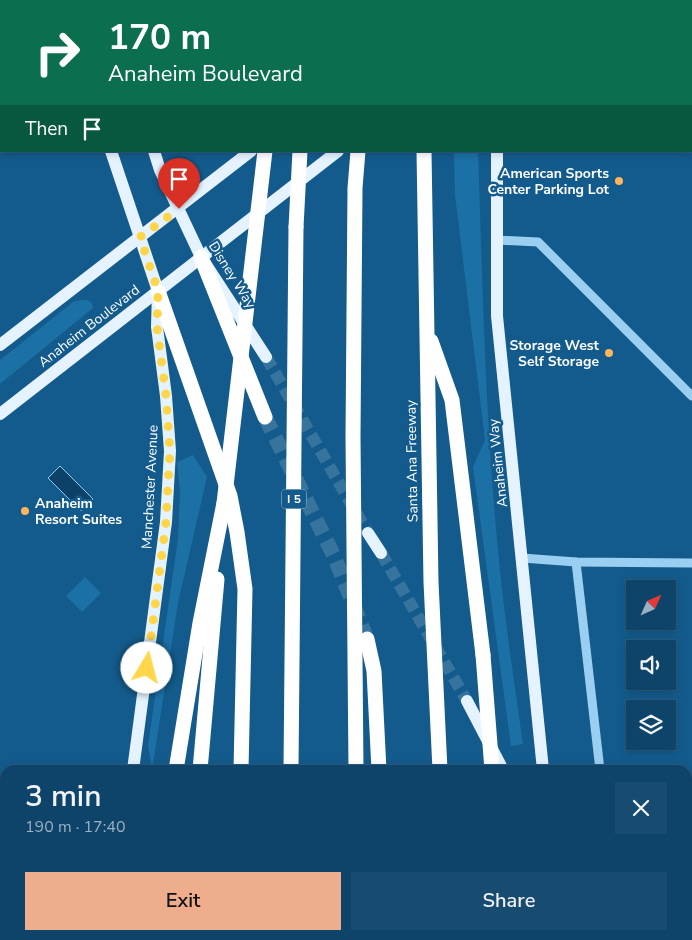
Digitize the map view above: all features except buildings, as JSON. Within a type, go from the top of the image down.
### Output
[{"type":"highway","points":[[200,765],[224,503],[265,152]]},
{"type":"highway","name":"I 5","points":[[291,765],[296,227],[300,152]]},
{"type":"highway","points":[[356,765],[354,436],[355,188],[358,152]]},
{"type":"highway","name":"Santa Ana Freeway","points":[[424,152],[431,582],[440,765]]},
{"type":"highway","points":[[201,258],[264,417]]},
{"type":"highway","points":[[158,291],[230,496],[237,532],[245,589],[241,765]]},
{"type":"highway","points":[[426,328],[452,400],[482,654],[492,765]]},
{"type":"highway","points":[[177,765],[200,623],[224,503]]},
{"type":"highway","points":[[367,639],[374,671],[379,765]]},
{"type":"main road","points":[[112,152],[140,237]]},
{"type":"main road","name":"Disney Way","points":[[154,152],[160,170],[201,258],[266,357]]},
{"type":"main road","points":[[0,345],[179,209],[250,152]]},
{"type":"main road","name":"Anaheim Boulevard","points":[[0,414],[337,152]]},
{"type":"main road","name":"Anaheim Way","points":[[497,152],[497,316],[543,765]]},
{"type":"main road","name":"Manchester Avenue","points":[[134,765],[166,522],[169,442],[166,396],[157,327],[158,291],[140,237]]},
{"type":"main road","points":[[368,533],[381,553]]},
{"type":"main road","points":[[467,701],[500,765]]},
{"type":"lane","points":[[497,240],[538,242],[692,396]]},
{"type":"lane","points":[[522,558],[576,562],[692,563]]},
{"type":"lane","points":[[576,562],[599,765]]},
{"type":"shaded area","points":[[454,152],[478,152],[486,375],[497,542],[523,744],[511,746],[473,467],[485,440],[455,195]]},
{"type":"shaded area","points":[[87,300],[92,303],[93,308],[0,384],[0,360],[73,302]]},
{"type":"shaded area","points":[[193,455],[207,477],[178,603],[153,765],[151,765],[148,745],[178,539],[180,492],[177,462]]},
{"type":"shaded area","points":[[60,466],[93,499],[81,511],[48,478]]},
{"type":"shaded area","points":[[85,577],[101,593],[82,612],[66,596]]},
{"type":"tunnel","points":[[266,357],[368,533]]},
{"type":"tunnel","points":[[265,417],[334,556],[367,639]]},
{"type":"tunnel","points":[[381,553],[467,701]]},
{"type":"place","name":"American Sports Center Parking Lot","points":[[619,181]]},
{"type":"place","name":"Storage West Self Storage","points":[[609,353]]},
{"type":"place","name":"Anaheim Resort Suites","points":[[25,511]]},
{"type":"route","points":[[147,668],[166,522],[170,451],[166,396],[157,327],[158,291],[140,237],[179,209]]}]
